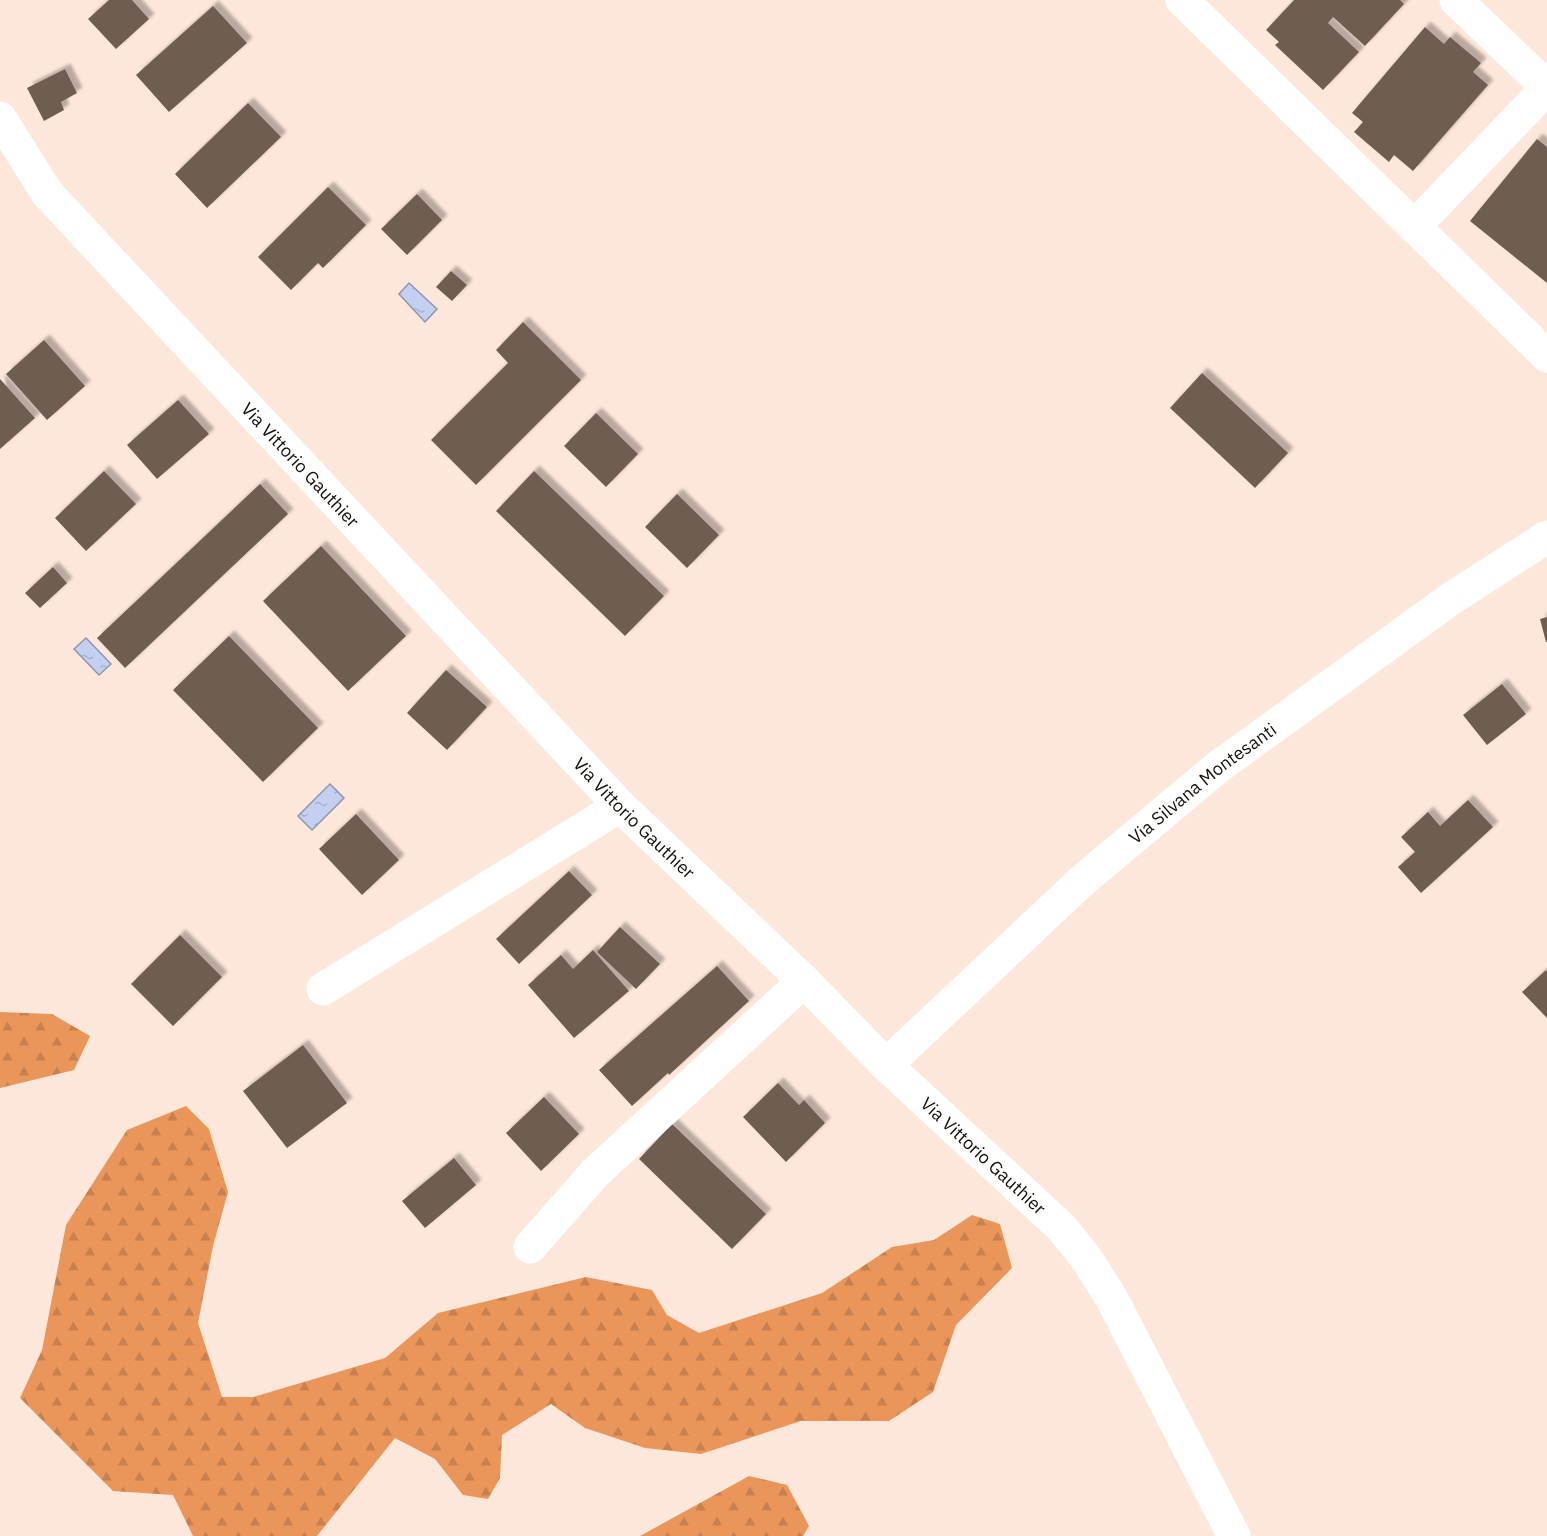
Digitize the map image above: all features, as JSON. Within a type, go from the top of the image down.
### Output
[{"type":"street","points":[[1182,0],[1547,356]]},
{"type":"street","points":[[1414,227],[1547,88],[1456,0]]},
{"type":"street","name":"Via Vittorio Gauthier","points":[[0,118],[47,193],[620,806],[804,981],[886,1065],[1047,1212],[1088,1261],[1112,1299],[1234,1536]]},
{"type":"street","name":"Via Silvana Montesanti","points":[[886,1065],[1083,880],[1218,767],[1452,598],[1547,537]]},
{"type":"street","points":[[323,989],[620,806]]},
{"type":"street","points":[[530,1247],[595,1173],[804,981]]},
{"type":"green space","points":[[0,1012],[52,1014],[90,1036],[74,1070],[0,1088]]},
{"type":"green space","points":[[186,1106],[209,1129],[228,1192],[213,1246],[198,1323],[222,1397],[253,1397],[385,1358],[438,1313],[586,1277],[652,1290],[667,1315],[699,1333],[822,1293],[892,1247],[934,1240],[972,1215],[1000,1224],[1012,1268],[956,1325],[933,1392],[889,1421],[801,1421],[701,1454],[645,1448],[585,1428],[551,1404],[502,1435],[500,1478],[488,1499],[463,1495],[435,1459],[395,1438],[317,1536],[193,1536],[173,1495],[113,1491],[20,1398],[42,1350],[66,1225],[127,1130]]},
{"type":"green space","points":[[749,1476],[787,1485],[809,1526],[803,1536],[640,1536]]},
{"type":"water","points":[[409,283],[437,309],[425,322],[399,294]]},
{"type":"water","points":[[86,638],[111,664],[99,675],[74,649]]},
{"type":"water","points":[[330,784],[344,798],[312,830],[298,816]]},
{"type":"building","points":[[109,0],[132,0],[149,19],[116,49],[88,19]]},
{"type":"building","points":[[1294,0],[1400,0],[1404,4],[1365,46],[1333,17],[1328,23],[1359,52],[1323,90],[1275,45],[1279,42],[1266,30]]},
{"type":"building","points":[[213,6],[247,43],[169,112],[136,75]]},
{"type":"building","points":[[1425,27],[1444,44],[1450,37],[1481,63],[1473,72],[1488,85],[1413,171],[1394,155],[1389,162],[1354,132],[1363,122],[1352,113]]},
{"type":"building","points":[[65,69],[77,93],[61,102],[64,110],[44,121],[27,88]]},
{"type":"building","points":[[248,103],[281,137],[207,208],[175,174]]},
{"type":"building","points":[[1537,139],[1547,147],[1547,283],[1470,221]]},
{"type":"building","points":[[328,187],[366,225],[323,268],[318,263],[291,290],[258,257]]},
{"type":"building","points":[[417,194],[442,220],[407,255],[381,229]]},
{"type":"building","points":[[451,271],[467,285],[452,301],[436,287]]},
{"type":"building","points":[[523,322],[581,380],[476,485],[431,440],[508,363],[496,350]]},
{"type":"building","points":[[44,340],[85,386],[47,420],[6,374]]},
{"type":"building","points":[[1202,373],[1288,453],[1255,488],[1170,408]]},
{"type":"building","points":[[0,379],[35,418],[0,449]]},
{"type":"building","points":[[178,400],[209,434],[157,479],[127,445]]},
{"type":"building","points":[[596,413],[638,454],[606,487],[564,446]]},
{"type":"building","points":[[104,471],[136,504],[86,551],[55,518]]},
{"type":"building","points":[[534,471],[664,596],[625,636],[496,511]]},
{"type":"building","points":[[260,484],[288,514],[125,668],[97,638]]},
{"type":"building","points":[[677,494],[719,535],[687,568],[645,527]]},
{"type":"building","points":[[321,546],[406,636],[348,691],[263,601]]},
{"type":"building","points":[[53,567],[67,583],[40,608],[25,593]]},
{"type":"building","points":[[1547,617],[1547,642],[1546,642],[1540,619]]},
{"type":"building","points":[[229,636],[318,728],[263,782],[173,690]]},
{"type":"building","points":[[446,670],[487,707],[447,750],[407,713]]},
{"type":"building","points":[[1502,684],[1526,714],[1487,745],[1463,715]]},
{"type":"building","points":[[1468,800],[1493,827],[1421,893],[1398,867],[1415,852],[1401,837],[1428,812],[1440,826]]},
{"type":"building","points":[[356,814],[399,860],[362,895],[319,849]]},
{"type":"building","points":[[569,871],[592,895],[519,964],[496,939]]},
{"type":"building","points":[[620,927],[660,964],[636,989],[597,952]]},
{"type":"building","points":[[180,935],[222,977],[173,1026],[131,984]]},
{"type":"building","points":[[593,950],[629,991],[574,1038],[528,985],[561,955],[573,969]]},
{"type":"building","points":[[717,966],[749,1001],[632,1106],[599,1070]]},
{"type":"building","points":[[1546,970],[1547,972],[1547,1018],[1522,992]]},
{"type":"building","points":[[303,1045],[347,1103],[287,1148],[243,1091]]},
{"type":"building","points":[[778,1083],[799,1105],[804,1100],[825,1123],[786,1162],[743,1117]]},
{"type":"building","points":[[544,1097],[579,1134],[541,1171],[506,1133]]},
{"type":"building","points":[[672,1124],[766,1214],[732,1249],[639,1159]]},
{"type":"building","points":[[454,1158],[476,1185],[425,1228],[402,1201]]}]
